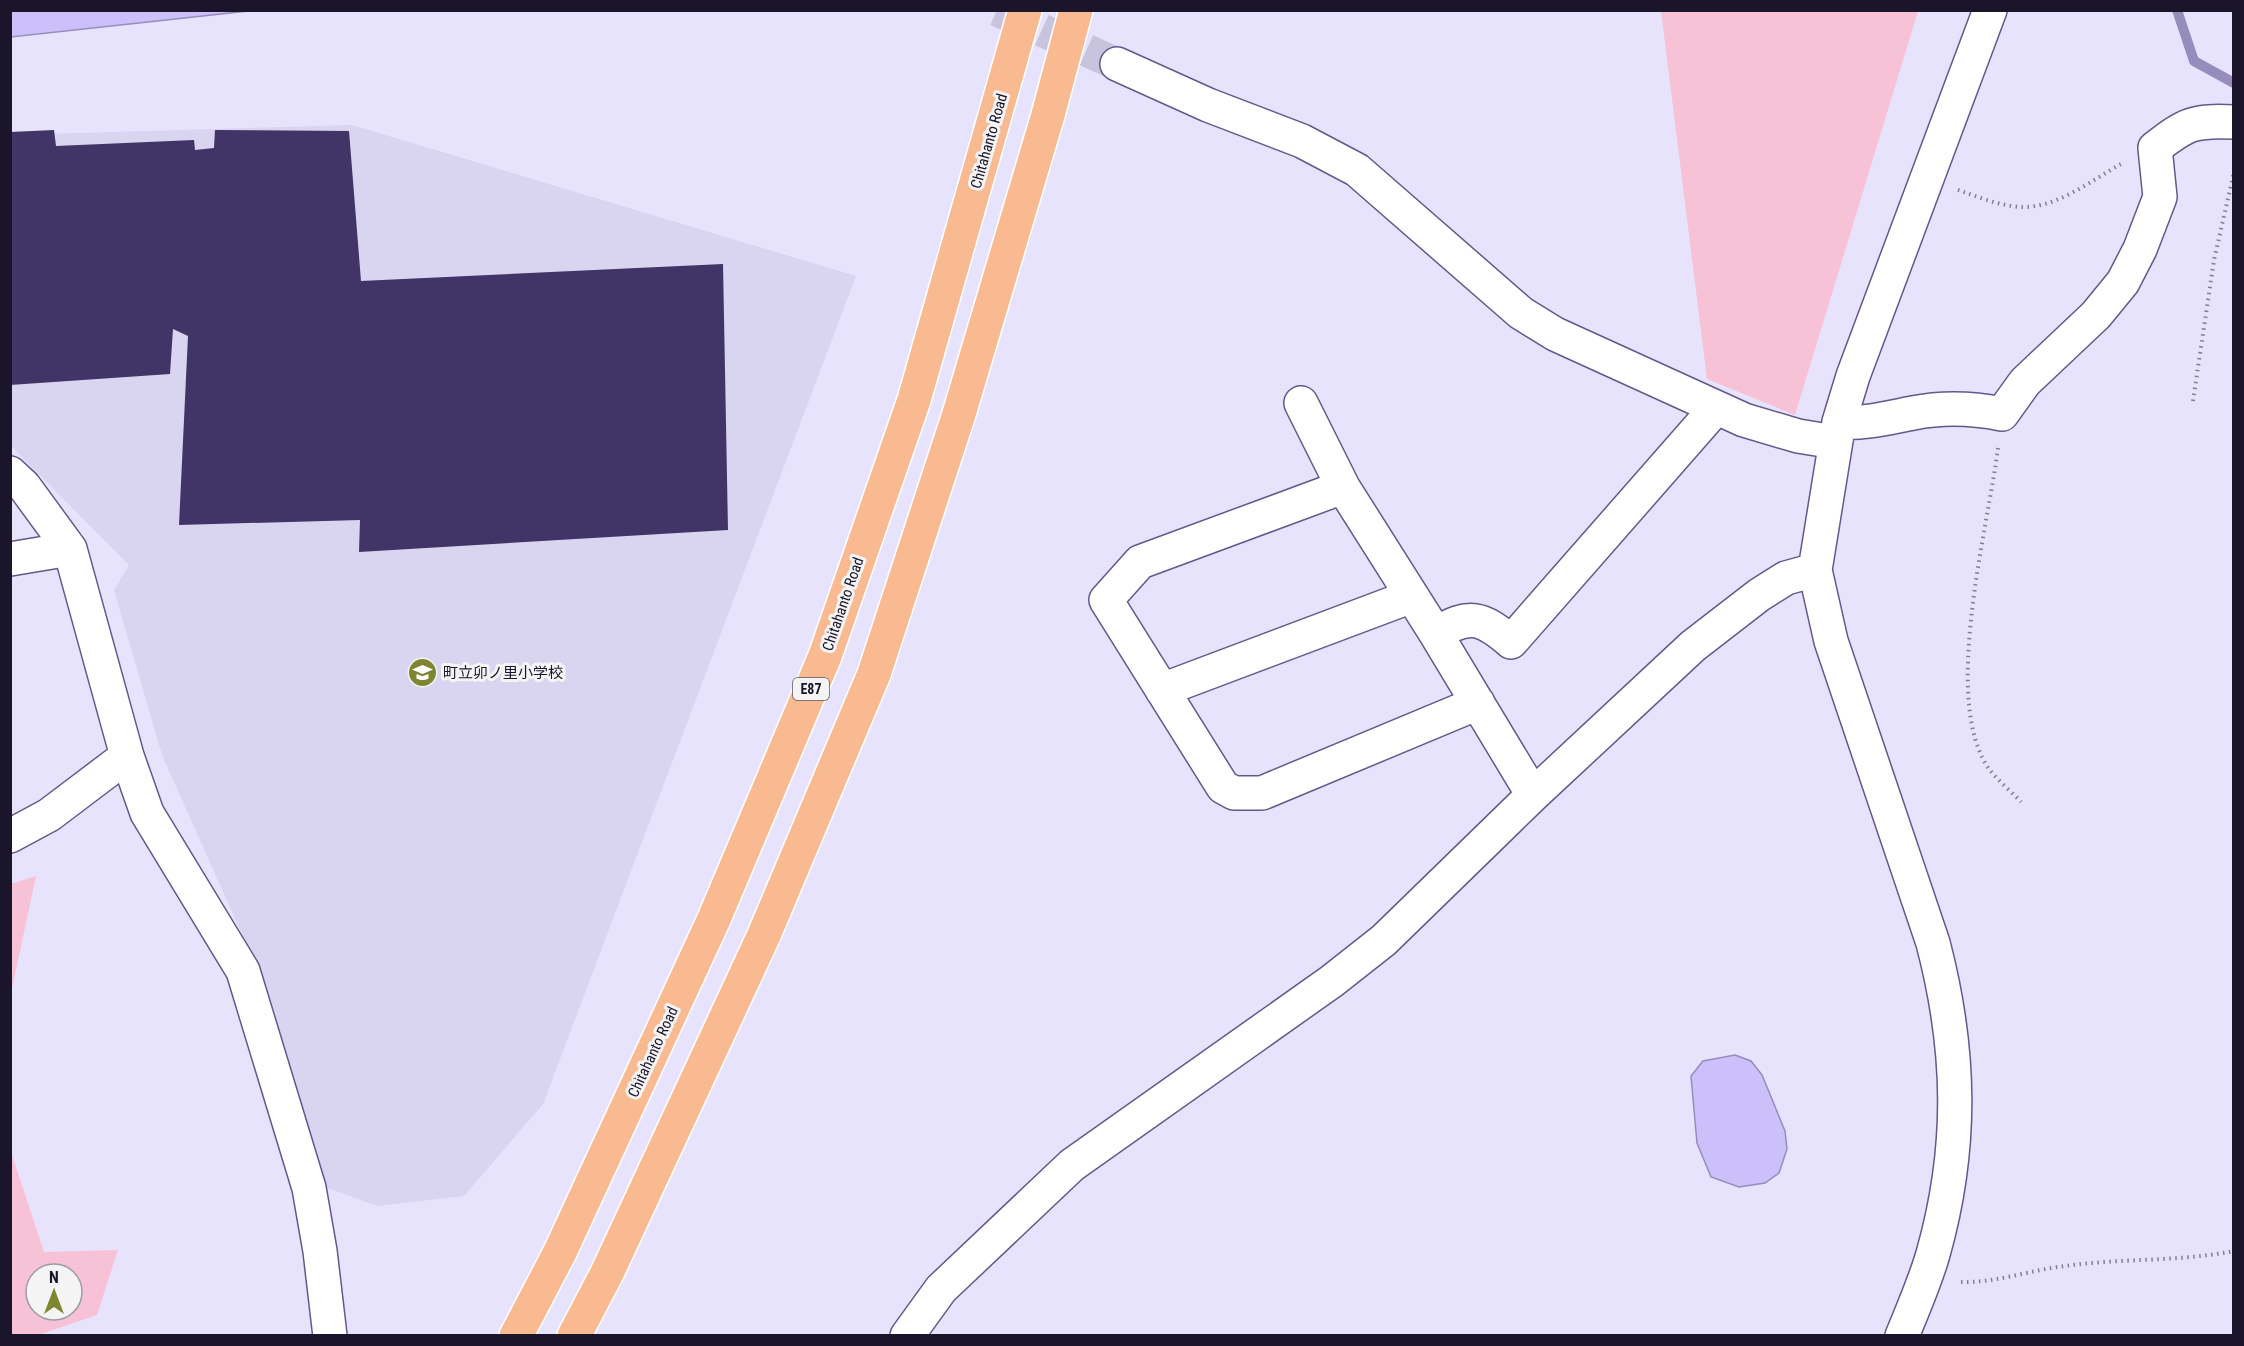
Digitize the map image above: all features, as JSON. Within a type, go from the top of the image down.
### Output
[{"type":"highway","name":"Chitahanto Road","points":[[516,1335],[560,1252],[714,919],[825,656],[914,400],[1025,10]]},
{"type":"highway","points":[[574,1335],[608,1271],[759,946],[874,674],[959,414],[1048,115],[1076,10]]},
{"type":"street","points":[[1902,1335],[1926,1274],[1949,1184],[1956,1126],[1954,1059],[1946,993],[1933,943],[1831,640],[1815,570],[1837,432],[1873,318],[1990,10]]},
{"type":"street","points":[[1117,64],[1208,105],[1330,154],[1381,188],[1521,313],[1555,334],[1744,420],[1798,436],[1837,432],[1863,424],[1947,409],[1976,409],[2002,414],[2025,382],[2096,315],[2123,282],[2140,249],[2160,197],[2154,148],[2183,126],[2205,120],[2234,122]]},
{"type":"street","points":[[1301,403],[1343,487],[1436,634],[1533,795]]},
{"type":"street","points":[[1436,634],[1455,622],[1471,619],[1492,625],[1511,642],[1716,408]]},
{"type":"street","points":[[10,473],[24,486],[70,549],[127,756],[147,813],[243,970],[309,1188],[320,1251],[330,1335]]},
{"type":"street","points":[[1343,487],[1140,562],[1106,600],[1222,787],[1234,793],[1247,795],[1262,793],[1478,703]]},
{"type":"street","points":[[10,559],[70,549]]},
{"type":"street","points":[[907,1335],[941,1289],[1072,1166],[1332,981],[1384,940],[1533,795],[1693,646],[1758,595],[1786,578],[1815,570]]},
{"type":"street","points":[[1162,690],[1412,596]]},
{"type":"street","points":[[10,836],[49,815],[127,756]]},
{"type":"path","points":[[1926,180],[1995,203],[2022,207],[2043,205],[2154,148]]},
{"type":"path","points":[[2193,401],[2214,260],[2234,172]]},
{"type":"path","points":[[2002,414],[1969,640],[1967,681],[1975,736],[1989,768],[2021,802]]},
{"type":"path","points":[[1926,1274],[1963,1283],[2064,1266],[2133,1258],[2194,1258],[2234,1251]]},
{"type":"shaded area","points":[[11,10],[248,10],[248,11],[11,37]]},
{"type":"shaded area","points":[[1661,11],[1918,11],[1795,415],[1707,379]]},
{"type":"shaded area","name":"町立卯ノ里小学校","points":[[352,125],[856,276],[543,1104],[464,1196],[377,1206],[322,1186],[262,979],[162,755],[114,590],[129,565],[11,446],[11,135]]},
{"type":"shaded area","points":[[36,876],[11,993],[11,884]]},
{"type":"shaded area","points":[[1735,1055],[1751,1061],[1762,1075],[1785,1131],[1787,1149],[1779,1173],[1765,1183],[1739,1187],[1711,1177],[1697,1143],[1691,1076],[1703,1061]]},
{"type":"shaded area","points":[[11,1152],[44,1252],[118,1250],[97,1315],[84,1319],[84,1262],[24,1262],[24,1322],[76,1322],[38,1335],[11,1335]]},
{"type":"building","points":[[54,130],[56,146],[194,140],[195,150],[214,148],[215,130],[349,131],[361,281],[723,264],[728,530],[359,552],[360,520],[179,525],[188,336],[173,329],[170,374],[10,385],[10,132]]},
{"type":"waterway","points":[[2177,10],[2194,61],[2234,83]]},
{"type":"tunnel","points":[[997,10],[1117,64]]},
{"type":"place","name":"町立卯ノ里小学校","points":[[422,673]]}]
